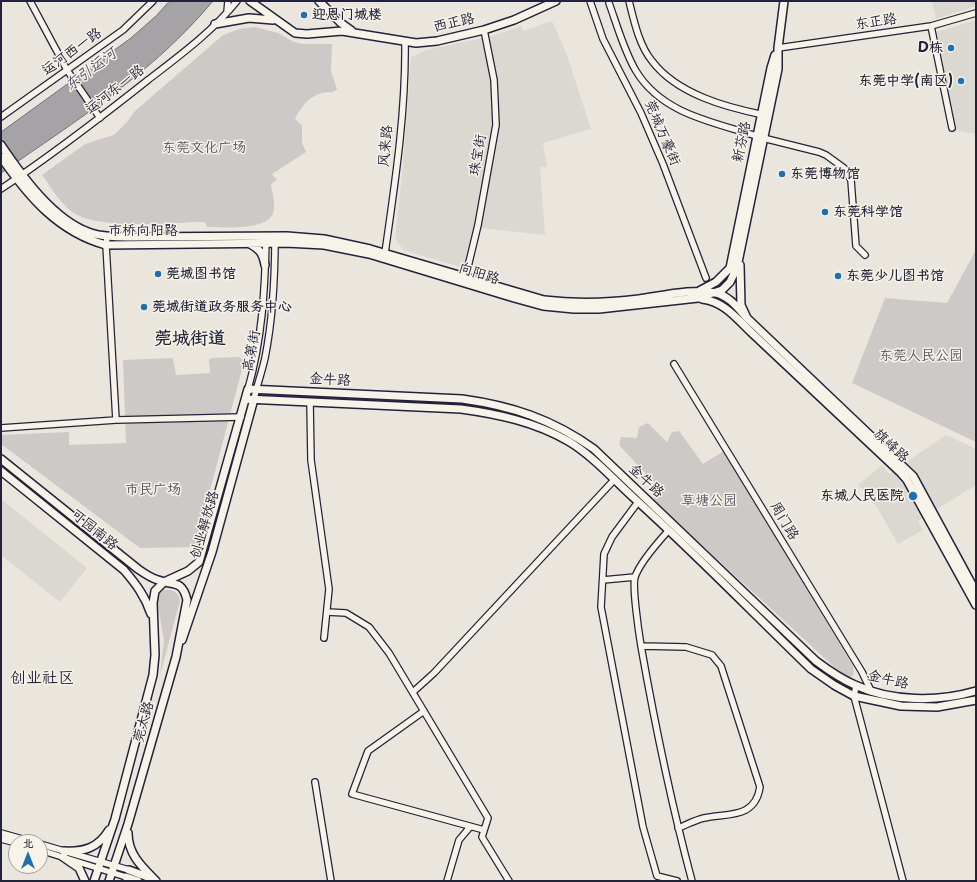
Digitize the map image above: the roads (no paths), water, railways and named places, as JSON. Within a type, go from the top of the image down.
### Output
[{"type":"main road","name":"西正路","points":[[250,1],[295,33],[300,34],[333,30],[354,32],[405,42],[428,43],[484,30],[514,20],[556,1]]},
{"type":"main road","name":"西正路","points":[[319,1],[340,23],[354,32]]},
{"type":"main road","name":"新芬路","points":[[738,242],[765,115],[778,69],[778,48],[784,1]]},
{"type":"main road","points":[[215,24],[249,18],[275,20]]},
{"type":"main road","points":[[1,145],[13,169]]},
{"type":"main road","points":[[1,157],[13,169]]},
{"type":"main road","name":"市桥向阳路","points":[[13,169],[51,207],[70,222],[91,233],[107,237],[253,241]]},
{"type":"main road","name":"市桥向阳路","points":[[20,177],[46,213],[78,235],[106,245],[253,241]]},
{"type":"main road","name":"向阳路","points":[[253,241],[266,239],[324,239],[385,253],[464,280]]},
{"type":"main road","name":"向阳路","points":[[274,239],[324,245],[369,254],[544,300],[574,303],[598,303],[698,295]]},
{"type":"main road","points":[[253,241],[263,256],[265,265]]},
{"type":"main road","points":[[738,242],[740,253],[741,305],[754,331]]},
{"type":"main road","points":[[738,242],[735,271],[738,319]]},
{"type":"main road","points":[[698,295],[726,274],[738,242]]},
{"type":"main road","points":[[716,293],[730,282],[740,253]]},
{"type":"main road","points":[[698,295],[716,293],[726,297],[747,318]]},
{"type":"main road","points":[[698,295],[730,310],[743,325],[754,331]]},
{"type":"main road","name":"旗峰路","points":[[754,331],[913,476],[976,592]]},
{"type":"main road","name":"旗峰路","points":[[754,331],[907,480],[976,606]]},
{"type":"main road","name":"金牛路","points":[[248,389],[462,399],[497,404],[552,423],[594,449],[816,661],[856,686],[902,698],[921,699],[955,696],[976,692]]},
{"type":"main road","name":"高第街","points":[[246,399],[248,389]]},
{"type":"main road","points":[[246,399],[461,409],[496,414],[550,432],[569,442],[614,480],[669,530],[811,669],[834,685],[854,696],[901,706],[921,708],[976,700]]},
{"type":"main road","name":"创业解放路","points":[[164,582],[188,571],[199,562],[246,399]]},
{"type":"main road","name":"创业解放路","points":[[176,657],[199,595],[254,399]]},
{"type":"main road","name":"可园南路","points":[[1,459],[144,573],[164,582]]},
{"type":"main road","name":"可园南路","points":[[1,471],[124,570],[139,588],[146,600],[153,622]]},
{"type":"main road","points":[[144,573],[175,576]]},
{"type":"main road","points":[[153,622],[153,597],[155,591],[164,582]]},
{"type":"main road","name":"莞太路","points":[[109,881],[128,824],[176,657],[187,600],[181,587],[174,583],[164,582]]},
{"type":"main road","name":"莞太路","points":[[94,881],[115,819],[152,675],[155,655],[153,622]]},
{"type":"main road","points":[[63,854],[85,851],[95,845],[104,837],[115,819]]},
{"type":"main road","points":[[128,824],[128,842],[130,851],[139,864],[157,881]]},
{"type":"main road","points":[[63,854],[79,868],[85,881]]},
{"type":"main road","points":[[128,874],[157,881]]},
{"type":"main road","points":[[128,874],[138,881]]},
{"type":"street","points":[[30,1],[71,77],[100,118]]},
{"type":"street","name":"运河西一路","points":[[1,117],[122,30],[153,1]]},
{"type":"street","points":[[227,12],[228,1]]},
{"type":"street","name":"运河东一路","points":[[1,189],[20,177],[100,118],[176,58],[215,24],[237,1]]},
{"type":"street","name":"莞城万豪街","points":[[590,1],[603,39],[641,113],[657,150],[706,278]]},
{"type":"street","points":[[629,1],[638,32],[651,60],[660,71],[674,82],[689,90],[744,111],[765,115]]},
{"type":"street","points":[[609,3],[635,70],[653,93],[668,104],[691,115],[760,137],[819,152],[826,155],[844,168],[851,180],[856,246],[865,255]]},
{"type":"street","name":"东正路","points":[[778,48],[932,26],[976,13]]},
{"type":"street","points":[[932,26],[952,128]]},
{"type":"street","name":"珠宝街","points":[[464,280],[478,225],[496,125],[494,80],[484,30]]},
{"type":"street","name":"风来路","points":[[385,253],[397,164],[404,78],[405,42]]},
{"type":"street","points":[[107,237],[106,245],[116,420]]},
{"type":"street","name":"高第街","points":[[248,389],[259,347],[266,239]]},
{"type":"street","name":"高第街","points":[[254,399],[265,358],[271,318],[274,239]]},
{"type":"street","name":"周门路","points":[[674,364],[858,665],[871,691]]},
{"type":"street","points":[[310,402],[311,460],[329,589],[324,638]]},
{"type":"street","points":[[1,428],[116,420],[241,417]]},
{"type":"street","points":[[413,692],[434,673],[614,480]]},
{"type":"street","points":[[638,502],[612,538],[604,554],[602,607],[643,827],[657,876],[677,881]]},
{"type":"street","points":[[669,530],[656,545],[635,577],[637,620],[655,727],[678,828],[692,881]]},
{"type":"street","points":[[603,580],[635,577]]},
{"type":"street","points":[[326,612],[346,613],[369,627],[389,653],[488,818],[482,837],[509,881]]},
{"type":"street","points":[[641,646],[686,647],[712,655],[721,666],[760,787],[755,801],[744,812],[702,818],[678,828]]},
{"type":"street","points":[[856,686],[854,696],[903,881]]},
{"type":"street","points":[[424,711],[368,751],[352,794],[484,830]]},
{"type":"street","points":[[315,782],[330,881]]},
{"type":"street","points":[[447,881],[459,840],[470,826]]},
{"type":"street","points":[[48,847],[63,854]]},
{"type":"street","points":[[48,851],[101,864],[128,874]]},
{"type":"water","name":"东引运河","points":[[170,1],[213,1],[190,27],[140,73],[86,114],[1,173],[1,132],[131,38],[156,16]]},
{"type":"place","name":"迎恩门城楼","points":[[304,15]]},
{"type":"place","name":"D栋","points":[[951,48]]},
{"type":"place","name":"东莞中学(南区)","points":[[961,81]]},
{"type":"place","name":"东莞博物馆","points":[[782,174]]},
{"type":"place","name":"东莞科学馆","points":[[825,212]]},
{"type":"place","name":"莞城图书馆","points":[[158,274]]},
{"type":"place","name":"东莞少儿图书馆","points":[[838,276]]},
{"type":"place","name":"莞城街道政务服务中心","points":[[144,307]]},
{"type":"place","name":"东城人民医院","points":[[913,496]]},
{"type":"district","name":"莞城街道","points":[[190,339]]},
{"type":"district","name":"创业社区","points":[[42,679]]},
{"type":"park label","name":"东莞文化广场","points":[[204,148]]},
{"type":"park label","name":"东莞人民公园","points":[[921,356]]},
{"type":"park label","name":"市民广场","points":[[153,490]]},
{"type":"park label","name":"草塘公园","points":[[709,501]]}]
